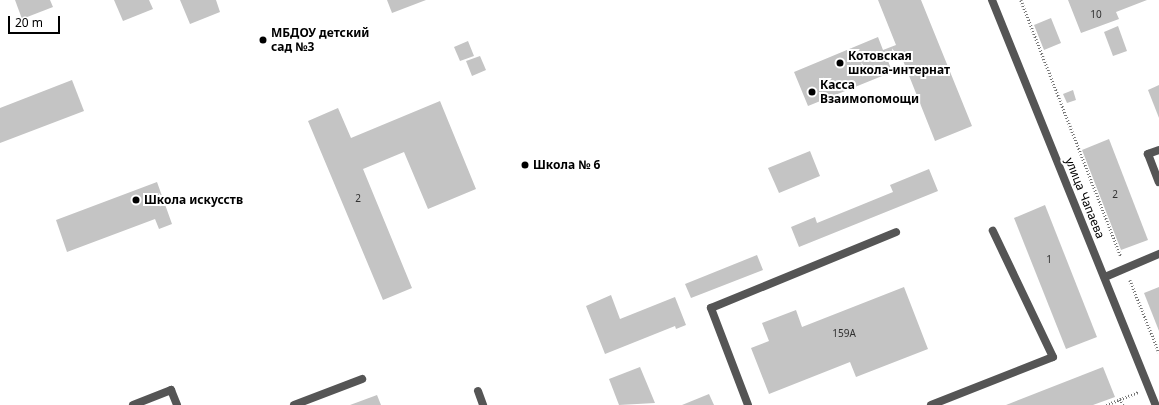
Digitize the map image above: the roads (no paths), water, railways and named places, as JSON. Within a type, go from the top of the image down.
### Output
[{"type":"street","name":"улица Чапаева","points":[[992,0],[1156,405]]},
{"type":"street","points":[[1159,150],[1148,154],[1159,182]]},
{"type":"street","points":[[931,405],[1053,357],[993,231]]},
{"type":"street","points":[[748,405],[711,308],[896,232]]},
{"type":"street","points":[[1105,277],[1159,254]]},
{"type":"street","points":[[294,405],[362,379]]},
{"type":"street","points":[[133,405],[171,390],[177,405]]},
{"type":"street","points":[[478,391],[483,405]]},
{"type":"place","name":"МБДОУ детский сад №3","points":[[263,40]]},
{"type":"place","name":"Котовская школа-интернат","points":[[840,63]]},
{"type":"place","name":"Касса Взаимопомощи","points":[[812,92]]},
{"type":"place","name":"Школа № 6","points":[[525,165]]},
{"type":"place","name":"Школа искусств","points":[[136,200]]}]
